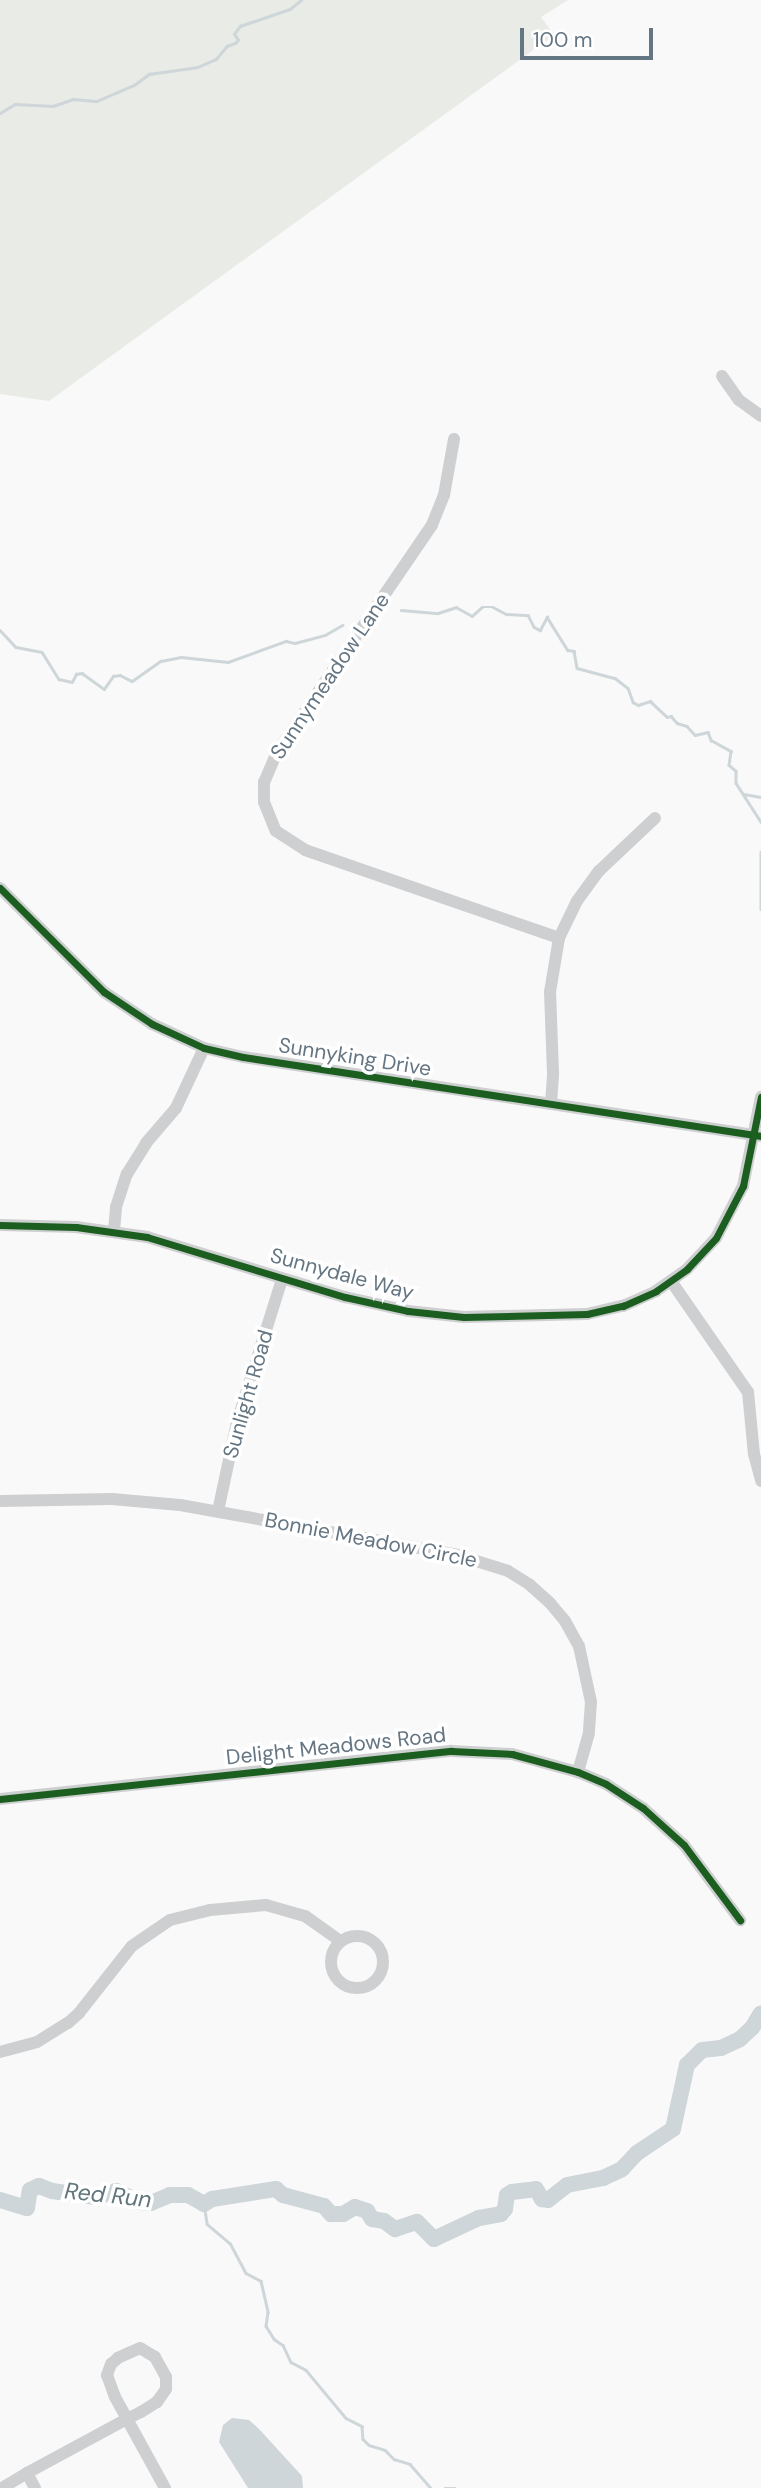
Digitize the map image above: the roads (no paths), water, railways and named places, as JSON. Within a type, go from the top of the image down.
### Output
[{"type":"street","points":[[722,376],[739,400],[761,416]]},
{"type":"street","name":"Sunnymeadow Lane","points":[[454,439],[444,495],[432,525],[277,752],[266,773],[264,802],[276,831],[305,850],[559,938]]},
{"type":"street","points":[[551,1104],[553,1073],[550,992],[559,938],[578,901],[599,871],[655,818]]},
{"type":"street","name":"Sunnyking Drive","points":[[0,888],[104,992],[152,1024],[204,1048],[243,1057],[757,1136]]},
{"type":"street","points":[[114,1231],[116,1207],[127,1174],[146,1143],[176,1108],[204,1048]]},
{"type":"street","name":"Sunnydale Way","points":[[0,1225],[114,1231],[147,1237],[282,1279],[408,1311],[499,1318],[566,1316],[606,1310],[641,1299],[671,1281],[702,1254],[726,1223],[743,1186],[757,1136],[761,1097]]},
{"type":"street","name":"Sunlight Road","points":[[218,1511],[237,1422],[282,1279]]},
{"type":"street","points":[[671,1281],[748,1392],[754,1454],[761,1481]]},
{"type":"street","name":"Bonnie Meadow Circle","points":[[0,1501],[112,1499],[218,1511],[468,1557],[497,1566],[530,1585],[565,1621],[579,1647],[587,1670],[591,1717],[578,1772]]},
{"type":"street","name":"Delight Meadows Road","points":[[0,1799],[451,1751],[523,1756],[578,1772],[628,1798],[666,1827],[697,1862],[740,1920]]},
{"type":"street","points":[[0,2052],[37,2042],[68,2023],[132,1946],[170,1920],[210,1910],[266,1905],[305,1916],[340,1941]]},
{"type":"street","points":[[356,1935],[377,1944],[383,1965],[375,1981],[359,1988],[351,1988],[335,1976],[330,1959],[340,1941],[356,1935]]},
{"type":"street","points":[[2,2488],[27,2473],[127,2419],[156,2402],[166,2389],[166,2377],[155,2357],[140,2348],[118,2358],[111,2364],[107,2375],[127,2419],[165,2488]]},
{"type":"street","points":[[27,2473],[35,2488]]},
{"type":"waterway","points":[[0,113],[15,104],[53,106],[73,99],[97,101],[134,85],[149,74],[198,67],[216,59],[227,46],[235,43],[238,40],[234,34],[240,26],[290,9],[301,0]]},
{"type":"waterway","points":[[401,610],[438,613],[456,607],[472,616],[482,607],[493,607],[506,614],[528,615],[534,627],[540,630],[547,617],[568,650],[574,651],[577,668],[615,678],[628,688],[633,702],[638,705],[650,701],[667,717],[671,716],[677,723],[687,726],[695,735],[708,732],[711,740],[731,751],[729,765],[736,771],[736,783],[761,822]]},
{"type":"waterway","points":[[0,630],[16,647],[42,652],[59,679],[72,682],[76,674],[82,673],[104,689],[113,676],[120,675],[132,681],[161,661],[181,657],[228,662],[286,641],[295,643],[325,635],[342,625]]},
{"type":"waterway","points":[[744,794],[761,797]]},
{"type":"waterway","points":[[761,852],[761,909]]},
{"type":"waterway","name":"Red Run","points":[[0,2200],[27,2208],[30,2190],[39,2186],[52,2191],[96,2197],[116,2191],[140,2202],[151,2203],[170,2195],[188,2195],[204,2204],[212,2199],[276,2189],[283,2195],[324,2206],[331,2214],[343,2214],[355,2207],[367,2211],[372,2219],[384,2221],[395,2229],[417,2222],[434,2239],[479,2218],[501,2214],[505,2209],[507,2195],[512,2192],[536,2189],[542,2199],[548,2200],[567,2185],[603,2178],[622,2169],[637,2153],[673,2129],[687,2065],[702,2050],[721,2048],[740,2039],[752,2028],[761,2013]]},
{"type":"waterway","points":[[204,2204],[207,2224],[230,2243],[246,2273],[261,2281],[268,2312],[266,2326],[274,2339],[283,2345],[291,2362],[306,2370],[346,2418],[362,2426],[363,2439],[369,2445],[385,2450],[394,2459],[410,2464],[431,2488]]},
{"type":"waterway","points":[[445,2488],[455,2488]]}]
